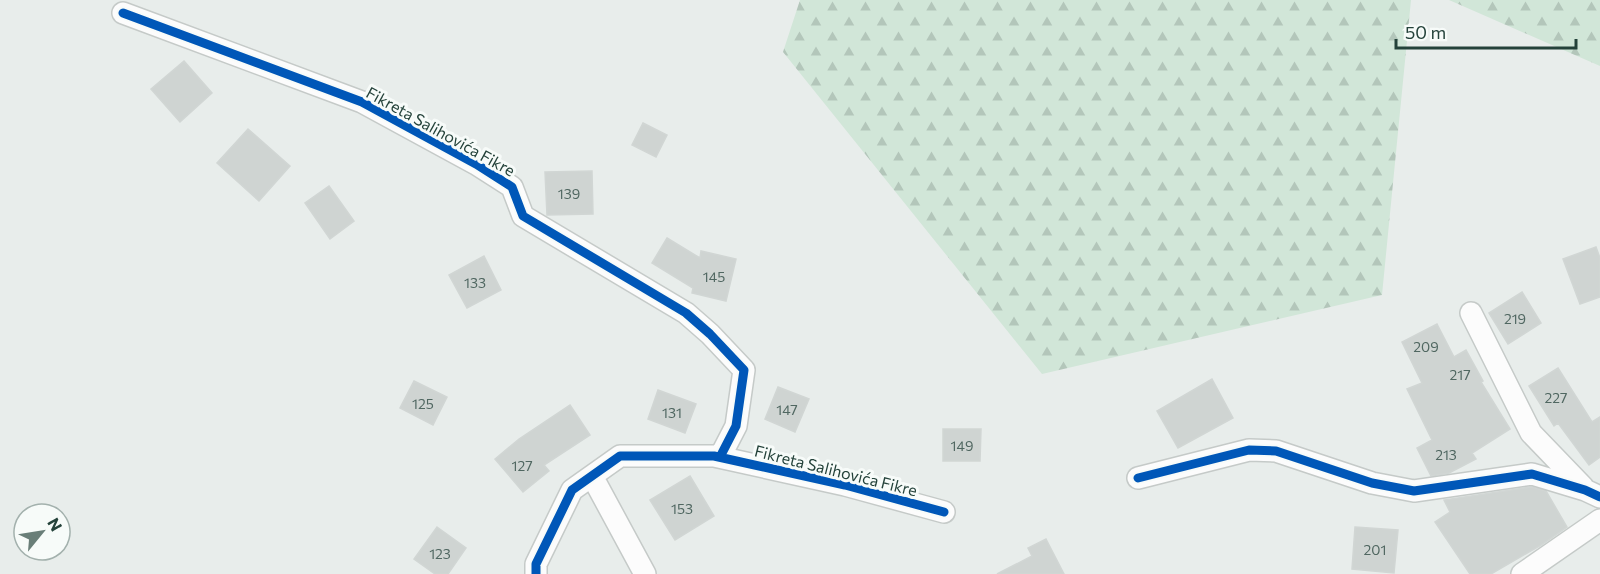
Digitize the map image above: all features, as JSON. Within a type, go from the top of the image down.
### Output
[{"type":"street","name":"Fikreta Salihovića Fikre","points":[[123,13],[362,102],[476,164],[512,187],[524,216],[686,313],[710,334],[744,370],[736,426],[720,457]]},
{"type":"street","points":[[1471,313],[1531,433],[1560,466],[1593,493]]},
{"type":"street","points":[[1138,478],[1249,450],[1276,451],[1372,483],[1414,491],[1533,474],[1593,493]]},
{"type":"street","name":"Fikreta Salihovića Fikre","points":[[536,574],[536,564],[572,490],[620,456],[720,457],[845,485],[944,512]]},
{"type":"street","points":[[592,476],[645,574]]},
{"type":"street","points":[[1522,574],[1600,520]]},
{"type":"green space","points":[[800,0],[1411,0],[1382,295],[1042,374],[783,52]]},
{"type":"green space","points":[[1449,0],[1600,0],[1600,66]]},
{"type":"building","points":[[184,61],[212,93],[180,122],[151,89]]},
{"type":"building","points":[[643,123],[667,135],[656,157],[632,145]]},
{"type":"building","points":[[248,129],[290,166],[259,201],[217,163]]},
{"type":"building","points":[[592,171],[593,214],[547,215],[545,172]]},
{"type":"building","points":[[329,186],[354,221],[330,239],[305,203]]},
{"type":"building","points":[[667,238],[700,258],[701,251],[736,259],[726,301],[692,293],[693,288],[652,263]]},
{"type":"building","points":[[1596,247],[1600,258],[1600,297],[1580,304],[1563,259]]},
{"type":"building","points":[[484,256],[501,290],[467,308],[449,275]]},
{"type":"building","points":[[1522,292],[1541,323],[1508,344],[1489,313]]},
{"type":"building","points":[[1437,324],[1454,357],[1466,350],[1483,381],[1481,382],[1510,429],[1472,453],[1476,459],[1449,473],[1431,476],[1417,448],[1432,440],[1407,389],[1422,383],[1402,342]]},
{"type":"building","points":[[1558,368],[1592,422],[1600,417],[1600,457],[1589,465],[1558,423],[1554,426],[1529,386]]},
{"type":"building","points":[[1212,379],[1233,418],[1178,448],[1157,411]]},
{"type":"building","points":[[414,381],[447,397],[433,425],[400,408]]},
{"type":"building","points":[[778,387],[809,399],[795,432],[765,419]]},
{"type":"building","points":[[658,390],[696,404],[685,433],[648,419]]},
{"type":"building","points":[[570,405],[590,435],[544,465],[549,471],[523,492],[495,459],[519,439]]},
{"type":"building","points":[[943,429],[981,429],[980,461],[943,461]]},
{"type":"building","points":[[690,476],[714,516],[675,540],[650,500]]},
{"type":"building","points":[[1531,487],[1546,491],[1567,527],[1491,574],[1470,574],[1435,522],[1450,512],[1444,500]]},
{"type":"building","points":[[437,527],[466,548],[448,574],[435,574],[414,559]]},
{"type":"building","points":[[1355,527],[1398,530],[1394,573],[1352,569]]},
{"type":"building","points":[[1046,539],[1064,574],[997,574],[1032,556],[1028,548]]},
{"type":"cycle path","points":[[123,13],[362,102],[476,164],[512,187],[523,216],[686,313],[710,334],[744,370],[736,426],[720,457]]},
{"type":"cycle path","points":[[1138,478],[1249,450],[1276,451],[1372,483],[1414,491],[1532,474],[1585,490],[1600,497]]},
{"type":"cycle path","points":[[536,574],[536,564],[572,490],[620,456],[714,456],[845,485],[944,512]]}]
